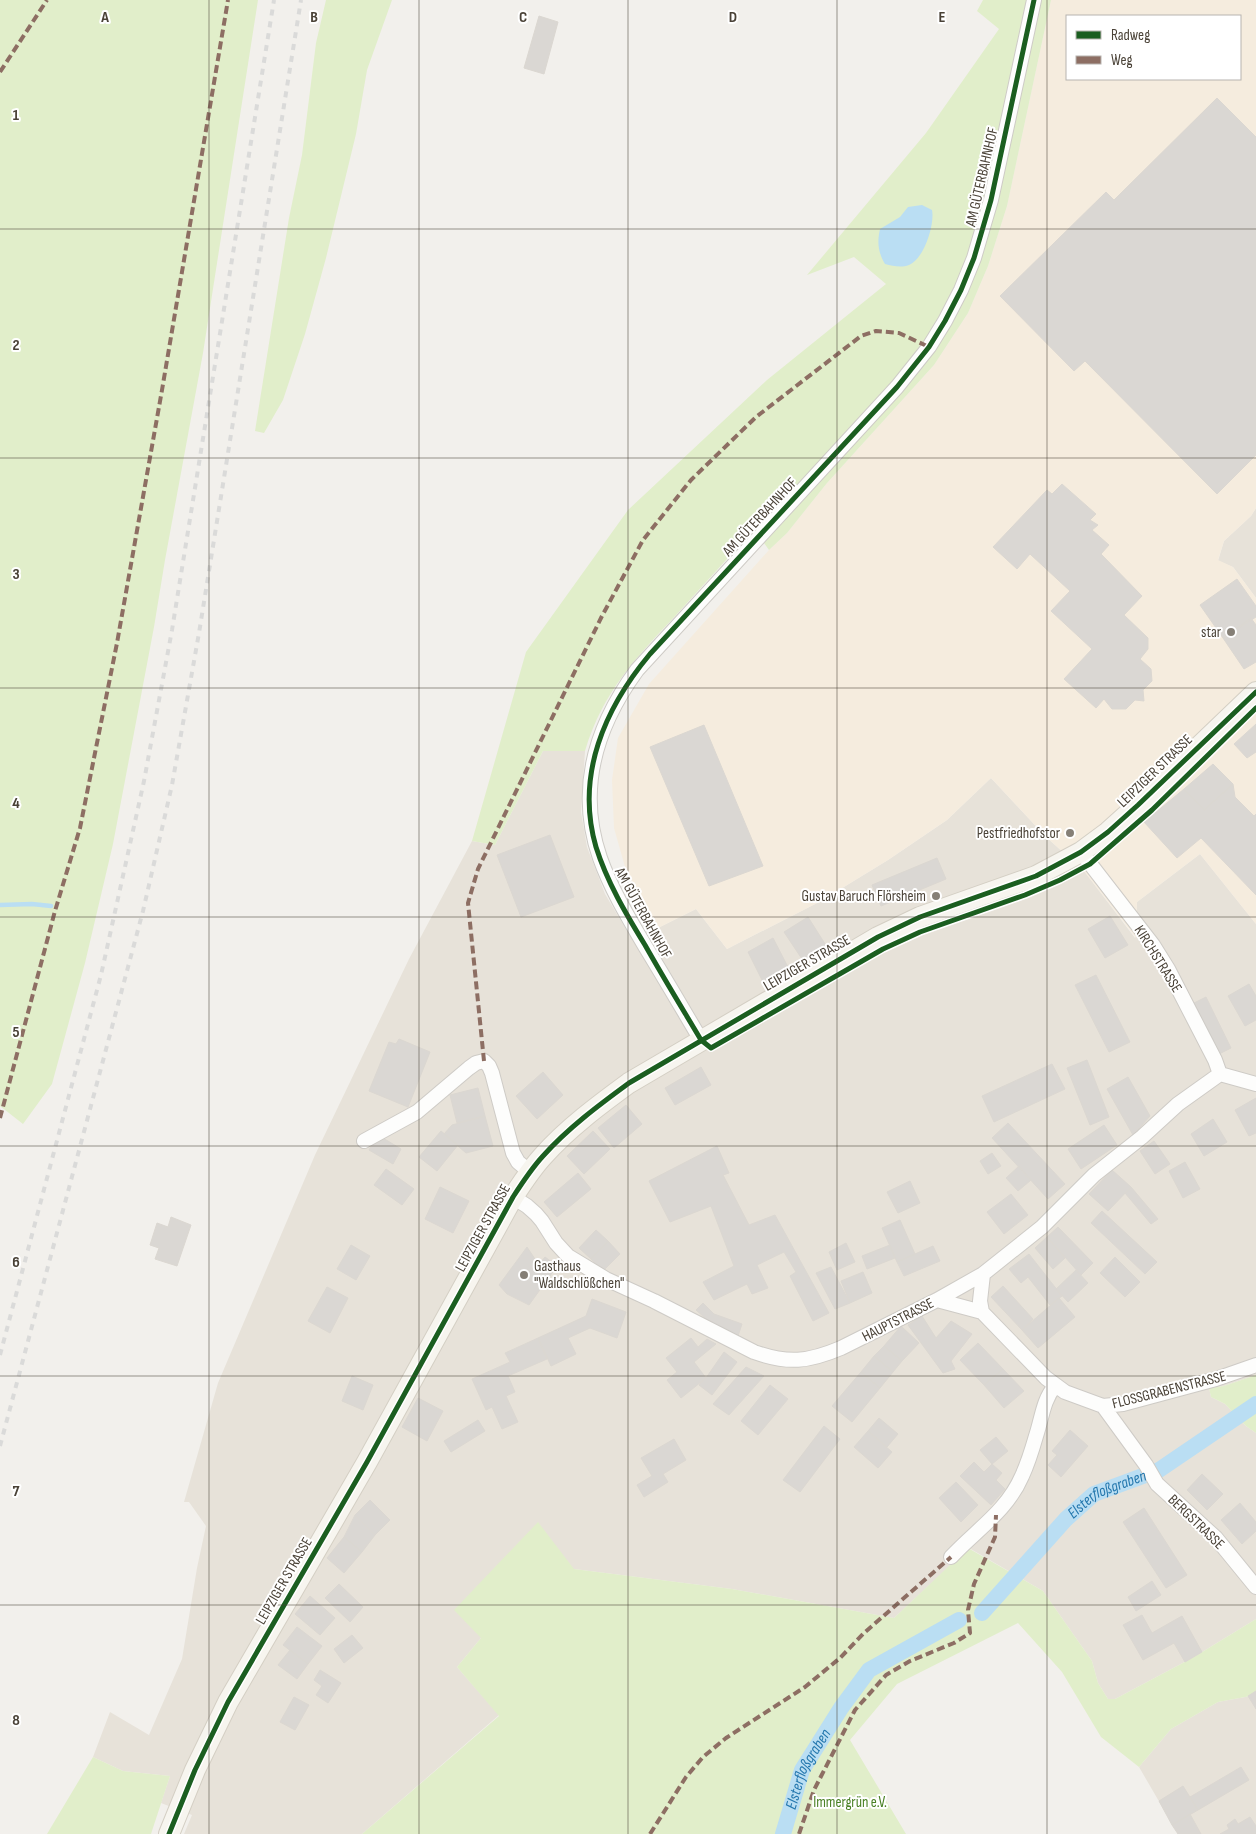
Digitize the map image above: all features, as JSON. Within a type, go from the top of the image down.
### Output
[{"type":"street","name":"AM GÜTERBAHNHOF","points":[[701,1040],[626,913],[600,859],[593,830],[590,799],[593,767],[600,737],[618,698],[637,670],[897,387],[929,347],[945,321],[968,274],[987,219],[1034,0]]},
{"type":"street","name":"LEIPZIGER STRASSE","points":[[169,1834],[228,1702],[381,1436],[513,1197],[530,1172],[554,1145],[611,1096],[649,1071],[878,937],[920,917],[1036,876],[1082,852],[1133,810],[1256,692]]},
{"type":"street","name":"KIRCHSTRASSE","points":[[1082,852],[1158,953],[1212,1054],[1220,1074]]},
{"type":"street","points":[[364,1140],[417,1112],[469,1068],[476,1063],[484,1061],[489,1066],[492,1074],[513,1153],[518,1162],[530,1172]]},
{"type":"street","points":[[1220,1074],[1256,1084]]},
{"type":"street","name":"HAUPTSTRASSE","points":[[513,1197],[527,1206],[542,1221],[561,1250],[588,1268],[754,1352],[774,1359],[801,1360],[825,1355],[937,1300],[983,1274],[1036,1232],[1094,1175],[1142,1138],[1178,1104],[1220,1074]]},
{"type":"street","points":[[937,1300],[982,1312],[980,1302],[983,1274]]},
{"type":"street","name":"FLOSSGRABENSTRASSE","points":[[982,1312],[1055,1386],[1078,1398],[1103,1406],[1124,1404],[1216,1380],[1256,1365]]},
{"type":"street","points":[[951,1557],[971,1536],[996,1515],[1015,1491],[1028,1461],[1046,1401],[1055,1386]]},
{"type":"street","name":"BERGSTRASSE","points":[[1103,1406],[1146,1465],[1157,1484],[1216,1538],[1256,1587]]},
{"type":"shaded area","points":[[1051,0],[1256,0],[1256,508],[1251,516],[1224,541],[1218,560],[1233,567],[1256,598],[1256,924],[1200,854],[1137,902],[1136,938],[1084,871],[1045,836],[991,778],[947,820],[888,860],[821,901],[727,949],[696,909],[656,929],[625,867],[614,828],[612,780],[618,738],[649,684],[769,550],[787,533],[827,483],[934,365],[968,313],[988,266],[1007,206]]},
{"type":"shaded area","points":[[1256,508],[1256,598],[1233,567],[1218,561],[1224,541],[1251,516]]},
{"type":"shaded area","points":[[543,751],[585,751],[581,812],[587,847],[605,894],[627,931],[656,929],[696,909],[727,949],[821,901],[888,860],[947,820],[991,778],[1045,836],[1084,871],[1135,938],[1137,902],[1200,854],[1256,924],[1256,1375],[1224,1386],[1209,1388],[1211,1397],[1225,1404],[1246,1426],[1256,1433],[1256,1619],[1194,1657],[1115,1699],[1108,1699],[1098,1683],[1092,1661],[1043,1591],[969,1548],[894,1618],[732,1589],[574,1569],[481,1638],[457,1667],[499,1715],[362,1834],[184,1834],[192,1815],[161,1803],[170,1776],[123,1771],[93,1757],[110,1712],[149,1735],[182,1659],[206,1526],[189,1502],[184,1502],[218,1383],[315,1155],[409,959],[472,841],[495,845]]},
{"type":"shaded area","points":[[1256,1695],[1256,1834],[1178,1834],[1139,1767],[1171,1729],[1218,1702]]},
{"type":"green space","points":[[0,0],[258,0],[203,353],[113,844],[85,963],[52,1084],[23,1124],[0,1106]]},
{"type":"green space","points":[[326,0],[392,0],[367,70],[356,134],[326,258],[305,334],[283,400],[264,433],[255,431],[289,218],[302,155],[316,43]]},
{"type":"green space","points":[[983,0],[1051,0],[1007,206],[988,266],[968,313],[934,365],[827,483],[787,533],[769,550],[754,529],[648,646],[622,676],[611,693],[592,730],[585,751],[543,751],[495,845],[472,841],[526,652],[628,510],[767,380],[886,284],[854,257],[807,275],[926,133],[999,29],[977,11]]},
{"type":"green space","points":[[1256,1375],[1256,1433],[1246,1426],[1225,1404],[1211,1397],[1209,1388],[1224,1386]]},
{"type":"green space","name":"Immergrün e.V.","points":[[538,1522],[574,1569],[732,1589],[894,1618],[968,1548],[1043,1591],[1092,1661],[1098,1683],[1108,1699],[1115,1699],[1194,1657],[1256,1619],[1256,1695],[1218,1702],[1171,1729],[1139,1767],[1101,1737],[1062,1672],[1018,1623],[897,1684],[850,1740],[906,1834],[362,1834],[499,1716],[457,1667],[481,1638],[454,1610]]},
{"type":"green space","points":[[93,1757],[123,1771],[170,1776],[151,1834],[47,1834]]},
{"type":"water","points":[[922,205],[932,210],[932,224],[924,249],[909,265],[885,264],[879,247],[880,229],[900,217],[908,207]]},
{"type":"building","points":[[539,16],[558,22],[544,74],[524,68]]},
{"type":"building","points":[[1217,98],[1256,137],[1256,455],[1217,494],[1085,361],[1074,371],[1000,296],[1106,192],[1114,200]]},
{"type":"building","points":[[1062,484],[1096,514],[1090,520],[1098,525],[1092,530],[1109,545],[1101,554],[1142,596],[1124,615],[1148,638],[1148,649],[1140,659],[1151,669],[1152,681],[1143,690],[1144,701],[1135,700],[1126,709],[1112,709],[1104,699],[1096,708],[1064,679],[1092,649],[1051,611],[1070,591],[1030,554],[1017,569],[993,547],[1047,490],[1052,494]]},
{"type":"building","points":[[1237,579],[1256,606],[1256,617],[1223,638],[1200,605]]},
{"type":"building","points":[[1251,618],[1256,625],[1256,662],[1244,669],[1223,638]]},
{"type":"building","points":[[1256,724],[1256,752],[1247,758],[1234,744]]},
{"type":"building","points":[[704,725],[763,866],[709,886],[650,747]]},
{"type":"building","points":[[1213,764],[1233,784],[1204,810],[1184,789]]},
{"type":"building","points":[[1233,784],[1235,797],[1254,816],[1256,814],[1256,895],[1201,838],[1177,858],[1144,822],[1184,789],[1204,810]]},
{"type":"building","points":[[550,835],[574,897],[521,917],[497,855]]},
{"type":"building","points":[[937,858],[946,879],[881,906],[872,885]]},
{"type":"building","points":[[1110,916],[1128,945],[1105,958],[1088,929]]},
{"type":"building","points":[[808,917],[827,947],[804,962],[784,932]]},
{"type":"building","points":[[773,938],[789,969],[763,982],[748,952]]},
{"type":"building","points":[[1096,975],[1130,1042],[1109,1052],[1075,985]]},
{"type":"building","points":[[1249,984],[1256,996],[1256,1020],[1245,1026],[1228,996]]},
{"type":"building","points":[[1206,997],[1231,1048],[1217,1055],[1192,1004]]},
{"type":"building","points":[[399,1039],[430,1052],[408,1107],[369,1091],[389,1042],[396,1044]]},
{"type":"building","points":[[1087,1060],[1109,1117],[1090,1125],[1067,1068]]},
{"type":"building","points":[[1052,1064],[1065,1089],[994,1122],[982,1096]]},
{"type":"building","points":[[701,1067],[711,1085],[675,1105],[665,1088]]},
{"type":"building","points":[[543,1072],[563,1095],[537,1119],[516,1096]]},
{"type":"building","points":[[1128,1077],[1150,1116],[1133,1135],[1107,1089]]},
{"type":"building","points":[[478,1088],[485,1116],[457,1123],[450,1095]]},
{"type":"building","points":[[1256,1098],[1256,1133],[1249,1136],[1235,1110]]},
{"type":"building","points":[[626,1105],[642,1124],[614,1148],[598,1128]]},
{"type":"building","points":[[485,1116],[493,1146],[466,1153],[444,1134],[452,1125]]},
{"type":"building","points":[[1213,1119],[1227,1142],[1204,1156],[1191,1134]]},
{"type":"building","points":[[1008,1123],[1065,1184],[1048,1199],[992,1138]]},
{"type":"building","points":[[1104,1125],[1117,1145],[1081,1169],[1068,1149]]},
{"type":"building","points":[[441,1131],[458,1145],[437,1171],[419,1157]]},
{"type":"building","points":[[593,1131],[610,1149],[584,1174],[567,1156]]},
{"type":"building","points":[[378,1135],[401,1149],[393,1164],[369,1150]]},
{"type":"building","points":[[1154,1141],[1170,1164],[1155,1174],[1140,1151]]},
{"type":"building","points":[[717,1146],[729,1173],[723,1175],[749,1225],[775,1215],[829,1313],[813,1321],[790,1276],[796,1272],[784,1252],[757,1265],[768,1288],[752,1294],[747,1284],[714,1300],[703,1282],[734,1266],[711,1206],[670,1222],[649,1181]]},
{"type":"building","points":[[992,1153],[1001,1166],[988,1174],[980,1161]]},
{"type":"building","points":[[1185,1162],[1200,1189],[1183,1198],[1169,1171]]},
{"type":"building","points":[[1019,1166],[1031,1180],[1018,1191],[1006,1178]]},
{"type":"building","points":[[386,1169],[414,1189],[402,1205],[374,1185]]},
{"type":"building","points":[[1112,1170],[1131,1187],[1108,1211],[1089,1194]]},
{"type":"building","points":[[578,1173],[591,1189],[557,1217],[544,1202]]},
{"type":"building","points":[[910,1181],[920,1203],[898,1213],[887,1192]]},
{"type":"building","points":[[440,1187],[469,1201],[453,1233],[425,1219]]},
{"type":"building","points":[[1131,1187],[1158,1219],[1151,1224],[1125,1193]]},
{"type":"building","points":[[1011,1194],[1028,1215],[1004,1234],[987,1212]]},
{"type":"building","points":[[1102,1211],[1157,1262],[1145,1274],[1091,1223]]},
{"type":"building","points":[[171,1217],[191,1225],[177,1266],[155,1259],[159,1248],[150,1245],[157,1223],[168,1227]]},
{"type":"building","points":[[900,1220],[915,1254],[897,1262],[882,1228]]},
{"type":"building","points":[[1058,1227],[1093,1263],[1081,1275],[1047,1237]]},
{"type":"building","points":[[596,1230],[608,1241],[591,1259],[579,1248]]},
{"type":"building","points":[[1047,1237],[1065,1258],[1053,1269],[1035,1248]]},
{"type":"building","points":[[608,1241],[620,1254],[603,1271],[591,1259]]},
{"type":"building","points":[[846,1243],[855,1262],[837,1270],[829,1252]]},
{"type":"building","points":[[351,1245],[370,1256],[356,1280],[337,1269]]},
{"type":"building","points":[[890,1245],[895,1258],[867,1269],[862,1256]]},
{"type":"building","points":[[933,1246],[940,1261],[904,1276],[897,1262]]},
{"type":"building","points":[[527,1247],[540,1263],[545,1257],[557,1266],[529,1305],[507,1294],[499,1285]]},
{"type":"building","points":[[1029,1254],[1062,1296],[1050,1305],[1028,1277],[1021,1283],[1009,1269]]},
{"type":"building","points":[[1115,1257],[1140,1282],[1125,1297],[1100,1273]]},
{"type":"building","points":[[831,1267],[850,1303],[835,1309],[816,1273]]},
{"type":"building","points":[[1076,1270],[1088,1283],[1068,1302],[1056,1289]]},
{"type":"building","points":[[863,1272],[872,1293],[850,1303],[841,1281]]},
{"type":"building","points":[[1003,1286],[1033,1319],[1022,1330],[991,1297]]},
{"type":"building","points":[[327,1287],[348,1298],[330,1333],[308,1321]]},
{"type":"building","points":[[1059,1298],[1075,1317],[1038,1348],[1022,1330]]},
{"type":"building","points":[[592,1299],[626,1312],[617,1338],[590,1328],[568,1338],[576,1354],[551,1366],[538,1338],[586,1316]]},
{"type":"building","points":[[703,1303],[714,1314],[742,1324],[738,1336],[703,1323],[705,1318],[696,1310]]},
{"type":"building","points":[[922,1316],[936,1338],[951,1321],[972,1334],[951,1361],[955,1369],[943,1373],[908,1325]]},
{"type":"building","points":[[901,1326],[919,1343],[902,1361],[884,1346]]},
{"type":"building","points":[[538,1338],[547,1359],[508,1376],[515,1392],[506,1396],[518,1422],[502,1429],[492,1407],[486,1410],[472,1379],[510,1362],[505,1353]]},
{"type":"building","points":[[691,1338],[698,1347],[707,1339],[716,1344],[694,1362],[706,1378],[681,1398],[667,1380],[677,1372],[666,1358]]},
{"type":"building","points":[[978,1343],[1003,1369],[984,1385],[960,1360]]},
{"type":"building","points":[[884,1346],[902,1361],[893,1372],[874,1356]]},
{"type":"building","points":[[724,1352],[737,1362],[712,1395],[699,1385]]},
{"type":"building","points":[[874,1356],[893,1372],[880,1388],[861,1372]]},
{"type":"building","points":[[746,1367],[764,1376],[729,1415],[713,1404]]},
{"type":"building","points":[[1003,1369],[1024,1391],[1004,1408],[984,1385]]},
{"type":"building","points":[[861,1372],[880,1388],[852,1422],[832,1406]]},
{"type":"building","points":[[352,1376],[373,1385],[363,1410],[342,1401]]},
{"type":"building","points":[[770,1385],[788,1399],[758,1435],[741,1421]]},
{"type":"building","points":[[418,1398],[443,1411],[427,1441],[402,1427]]},
{"type":"building","points":[[879,1418],[898,1434],[887,1447],[868,1431]]},
{"type":"building","points":[[478,1420],[485,1431],[451,1452],[444,1441]]},
{"type":"building","points":[[824,1426],[840,1439],[800,1492],[783,1480]]},
{"type":"building","points":[[1070,1430],[1088,1446],[1061,1477],[1048,1465],[1057,1455],[1052,1451]]},
{"type":"building","points":[[868,1431],[892,1452],[878,1468],[854,1447]]},
{"type":"building","points":[[996,1437],[1008,1451],[992,1464],[980,1450]]},
{"type":"building","points":[[674,1439],[686,1460],[663,1474],[668,1482],[644,1497],[637,1485],[652,1476],[641,1458]]},
{"type":"building","points":[[974,1462],[984,1472],[992,1464],[1002,1473],[996,1480],[1005,1489],[991,1505],[960,1476]]},
{"type":"building","points":[[1202,1474],[1223,1494],[1207,1510],[1187,1490]]},
{"type":"building","points":[[956,1482],[978,1505],[961,1522],[939,1498]]},
{"type":"building","points":[[370,1500],[390,1520],[375,1535],[355,1515]]},
{"type":"building","points":[[1240,1503],[1256,1522],[1256,1531],[1242,1544],[1221,1520]]},
{"type":"building","points":[[1144,1508],[1187,1575],[1166,1588],[1123,1522]]},
{"type":"building","points":[[355,1515],[375,1535],[362,1552],[344,1537]]},
{"type":"building","points":[[344,1537],[362,1552],[344,1573],[327,1558]]},
{"type":"building","points":[[1152,1581],[1161,1595],[1136,1611],[1128,1597]]},
{"type":"building","points":[[339,1584],[363,1607],[350,1622],[325,1598]]},
{"type":"building","points":[[310,1596],[335,1618],[320,1635],[295,1614]]},
{"type":"building","points":[[1142,1615],[1152,1633],[1182,1616],[1202,1652],[1185,1662],[1174,1643],[1143,1660],[1123,1625]]},
{"type":"building","points":[[297,1627],[322,1646],[308,1664],[283,1645]]},
{"type":"building","points":[[352,1635],[363,1648],[344,1663],[334,1649]]},
{"type":"building","points":[[290,1650],[308,1664],[297,1679],[278,1665]]},
{"type":"building","points":[[320,1670],[341,1683],[328,1703],[316,1695],[322,1686],[314,1680]]},
{"type":"building","points":[[1256,1691],[1256,1709],[1248,1696]]},
{"type":"building","points":[[294,1697],[309,1705],[295,1730],[280,1722]]},
{"type":"building","points":[[1241,1767],[1249,1780],[1198,1810],[1190,1797]]},
{"type":"building","points":[[1183,1786],[1198,1810],[1172,1825],[1159,1801]]},
{"type":"building","points":[[1190,1814],[1201,1834],[1178,1834],[1172,1825]]},
{"type":"building","points":[[1250,1817],[1256,1826],[1256,1834],[1220,1834],[1229,1829],[1227,1825],[1235,1819],[1238,1824]]},
{"type":"waterway","points":[[0,905],[32,904],[51,906]]},
{"type":"waterway","name":"Elsterfloßgraben","points":[[982,1613],[1066,1519],[1094,1494],[1159,1470],[1256,1404]]},
{"type":"waterway","name":"Elsterfloßgraben","points":[[783,1834],[802,1770],[841,1708],[869,1670],[959,1620]]},
{"type":"railway","points":[[0,1355],[101,975],[144,781],[172,630],[274,0]]},
{"type":"railway","points":[[0,1446],[143,911],[172,785],[199,633],[301,0]]},
{"type":"marked path","points":[[0,72],[47,0]]},
{"type":"marked path","points":[[0,1118],[55,911],[80,828],[117,643],[228,0]]},
{"type":"marked path","points":[[484,1061],[468,903],[478,869],[602,616],[643,540],[691,480],[756,417],[861,336],[876,331],[899,333],[929,347]]},
{"type":"marked path","points":[[799,1834],[814,1790],[855,1710],[886,1675],[910,1661],[954,1643],[970,1633],[968,1610],[974,1584],[995,1537],[996,1515]]},
{"type":"marked path","points":[[650,1834],[686,1777],[703,1757],[726,1738],[805,1687],[840,1658],[864,1633],[951,1557]]},
{"type":"cycle path","points":[[1034,0],[991,200],[974,258],[961,290],[945,321],[929,347],[897,387],[650,654],[634,675],[608,720],[598,744],[592,769],[589,794],[590,820],[596,847],[611,885],[624,910],[701,1040],[711,1048],[883,949],[920,932],[1025,895],[1060,880],[1090,864],[1152,810],[1256,708]]},
{"type":"cycle path","points":[[169,1834],[195,1770],[228,1702],[367,1462],[513,1197],[523,1181],[553,1146],[584,1117],[629,1083],[878,937],[920,917],[1036,876],[1081,852],[1108,832],[1138,805],[1256,692]]},
{"type":"place","name":"star","points":[[1231,632]]},
{"type":"place","name":"Pestfriedhofstor","points":[[1070,833]]},
{"type":"place","name":"Gustav Baruch Flörsheim","points":[[936,896]]},
{"type":"place","name":"Gasthaus \"Waldschlößchen\"","points":[[524,1275]]}]
